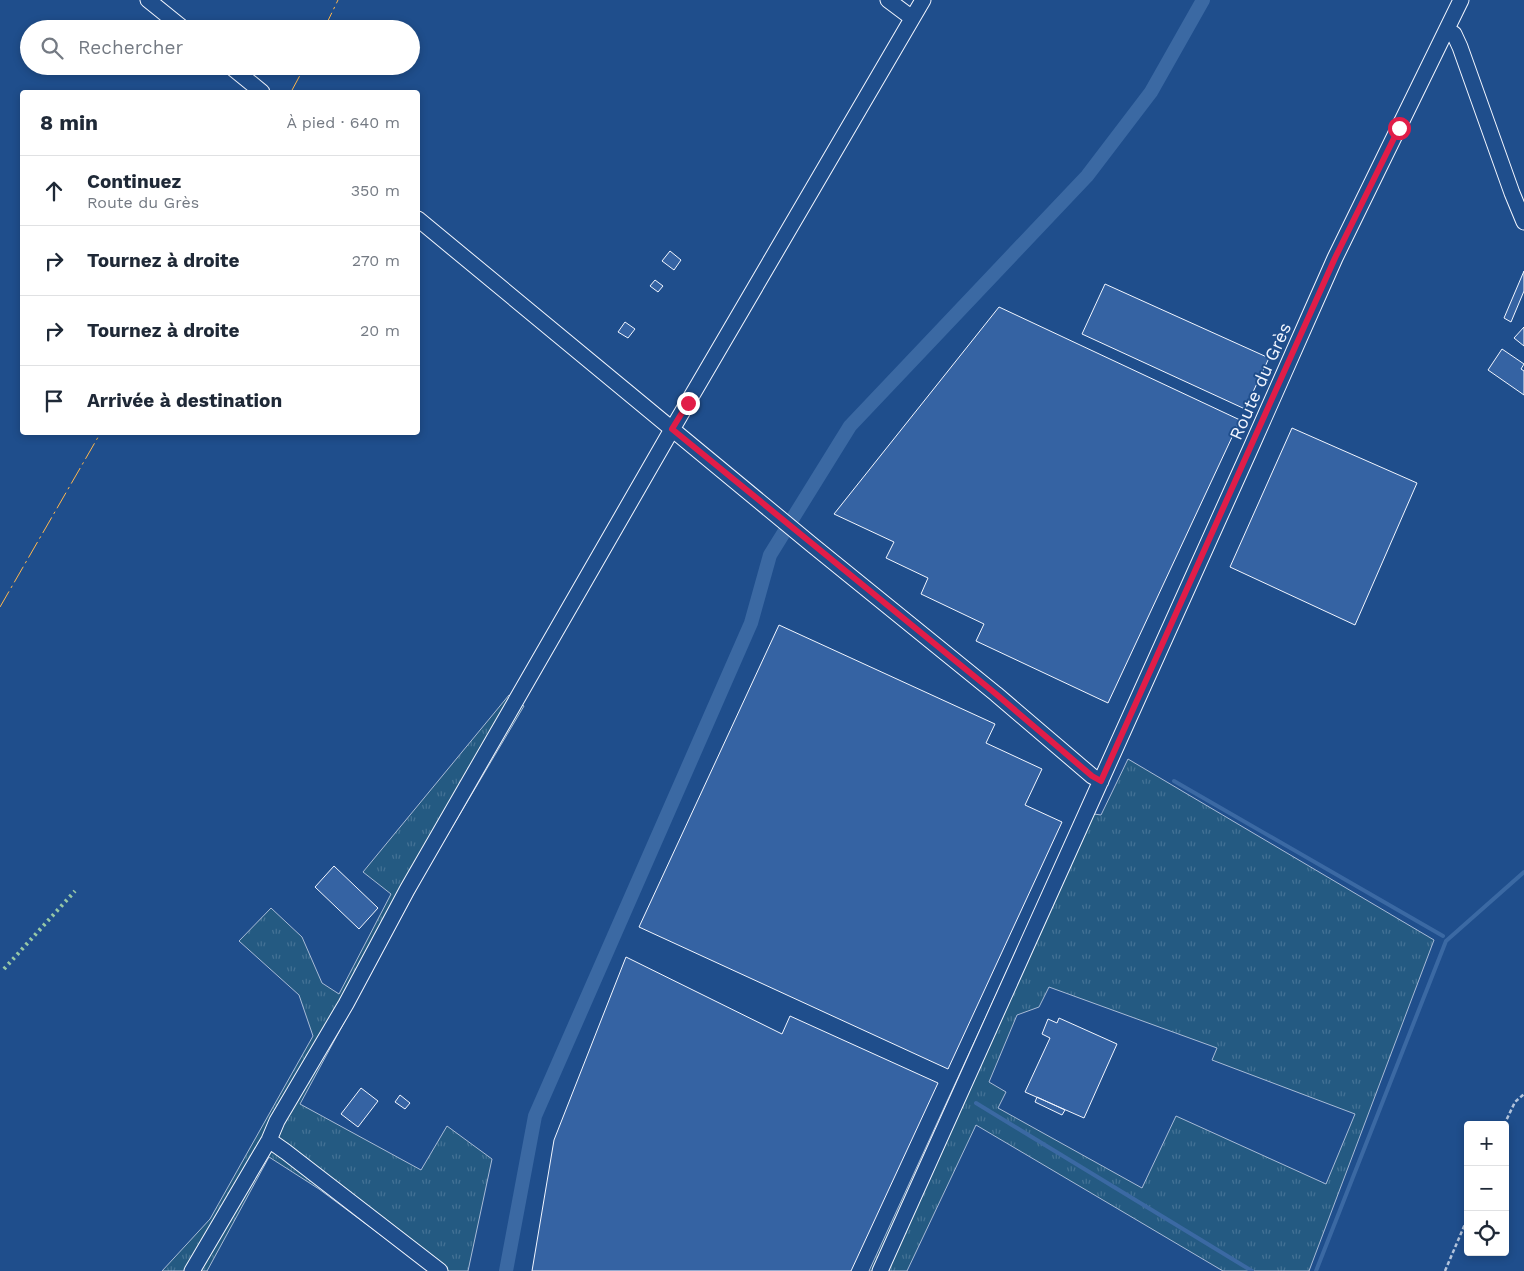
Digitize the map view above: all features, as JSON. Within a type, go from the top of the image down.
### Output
[{"type":"street","points":[[148,0],[173,20]]},
{"type":"street","points":[[888,0],[912,18]]},
{"type":"street","points":[[192,1271],[269,1140],[277,1121],[346,1004],[407,890],[672,429],[923,0]]},
{"type":"street","name":"Route du Grès","points":[[880,1271],[1335,258],[1461,0]]},
{"type":"street","points":[[1447,29],[1454,34],[1460,47],[1524,222]]},
{"type":"street","points":[[241,75],[260,90]]},
{"type":"street","points":[[420,222],[996,694],[1092,776],[1101,781]]},
{"type":"street","points":[[269,1140],[440,1271]]},
{"type":"path","points":[[1506,1121],[1515,1102],[1524,1094]]},
{"type":"path","points":[[1445,1271],[1464,1226]]},
{"type":"green space","points":[[509,695],[524,706],[425,873],[300,1104],[421,1170],[447,1126],[492,1159],[468,1271],[429,1271],[319,1189],[269,1157],[207,1271],[162,1271],[210,1219],[313,1036],[299,995],[239,941],[271,908],[302,937],[322,983],[339,994],[391,894],[363,872]]},
{"type":"green space","points":[[1128,759],[1434,940],[1309,1271],[1223,1271],[976,1125],[907,1271],[869,1271],[1080,812],[1101,815]],"holes":[[[1049,987],[1217,1048],[1212,1060],[1355,1114],[1326,1184],[1176,1116],[1142,1188],[998,1108],[1006,1092],[989,1082],[1017,1015],[1039,1007]]]},
{"type":"building","points":[[670,251],[681,260],[674,270],[662,261]]},
{"type":"building","points":[[1524,271],[1524,291],[1511,322],[1504,318]]},
{"type":"building","points":[[655,280],[663,286],[658,292],[650,286]]},
{"type":"building","points":[[1105,284],[1269,358],[1245,409],[1082,334]]},
{"type":"building","points":[[999,307],[1240,420],[1108,703],[976,641],[984,624],[921,594],[928,578],[886,558],[894,542],[834,514]]},
{"type":"building","points":[[625,322],[635,329],[628,338],[618,332]]},
{"type":"building","points":[[1524,327],[1524,346],[1514,338]]},
{"type":"building","points":[[1502,349],[1524,364],[1521,369],[1524,371],[1524,395],[1488,370]]},
{"type":"building","points":[[1292,428],[1417,483],[1355,625],[1230,567]]},
{"type":"building","points":[[779,625],[995,724],[986,743],[1042,769],[1025,805],[1062,822],[948,1069],[639,927]]},
{"type":"building","points":[[334,866],[378,908],[359,929],[315,887]]},
{"type":"building","points":[[626,957],[782,1034],[790,1016],[938,1083],[851,1271],[532,1271],[554,1140]]},
{"type":"building","points":[[1059,1018],[1117,1044],[1084,1118],[1025,1092],[1050,1038],[1042,1034],[1048,1019],[1057,1023]]},
{"type":"building","points":[[361,1088],[378,1101],[358,1127],[341,1114]]},
{"type":"building","points":[[400,1095],[410,1103],[405,1109],[395,1102]]},
{"type":"building","points":[[1037,1097],[1065,1110],[1062,1115],[1035,1102]]},
{"type":"waterway","points":[[506,1271],[535,1116],[751,623],[770,555],[850,426],[1087,176],[1151,92],[1203,0]]},
{"type":"waterway","points":[[1174,781],[1443,936]]},
{"type":"waterway","points":[[1316,1271],[1446,941],[1524,872]]},
{"type":"waterway","points":[[976,1103],[1252,1271]]},
{"type":"hedge","points":[[4,969],[75,891]]},
{"type":"power","points":[[328,20],[338,0]]},
{"type":"power","points":[[292,90],[300,75]]},
{"type":"power","points":[[0,607],[99,435]]},
{"type":"route","points":[[688,403],[672,429],[996,694],[1092,776],[1101,781],[1335,258],[1399,128]]}]
